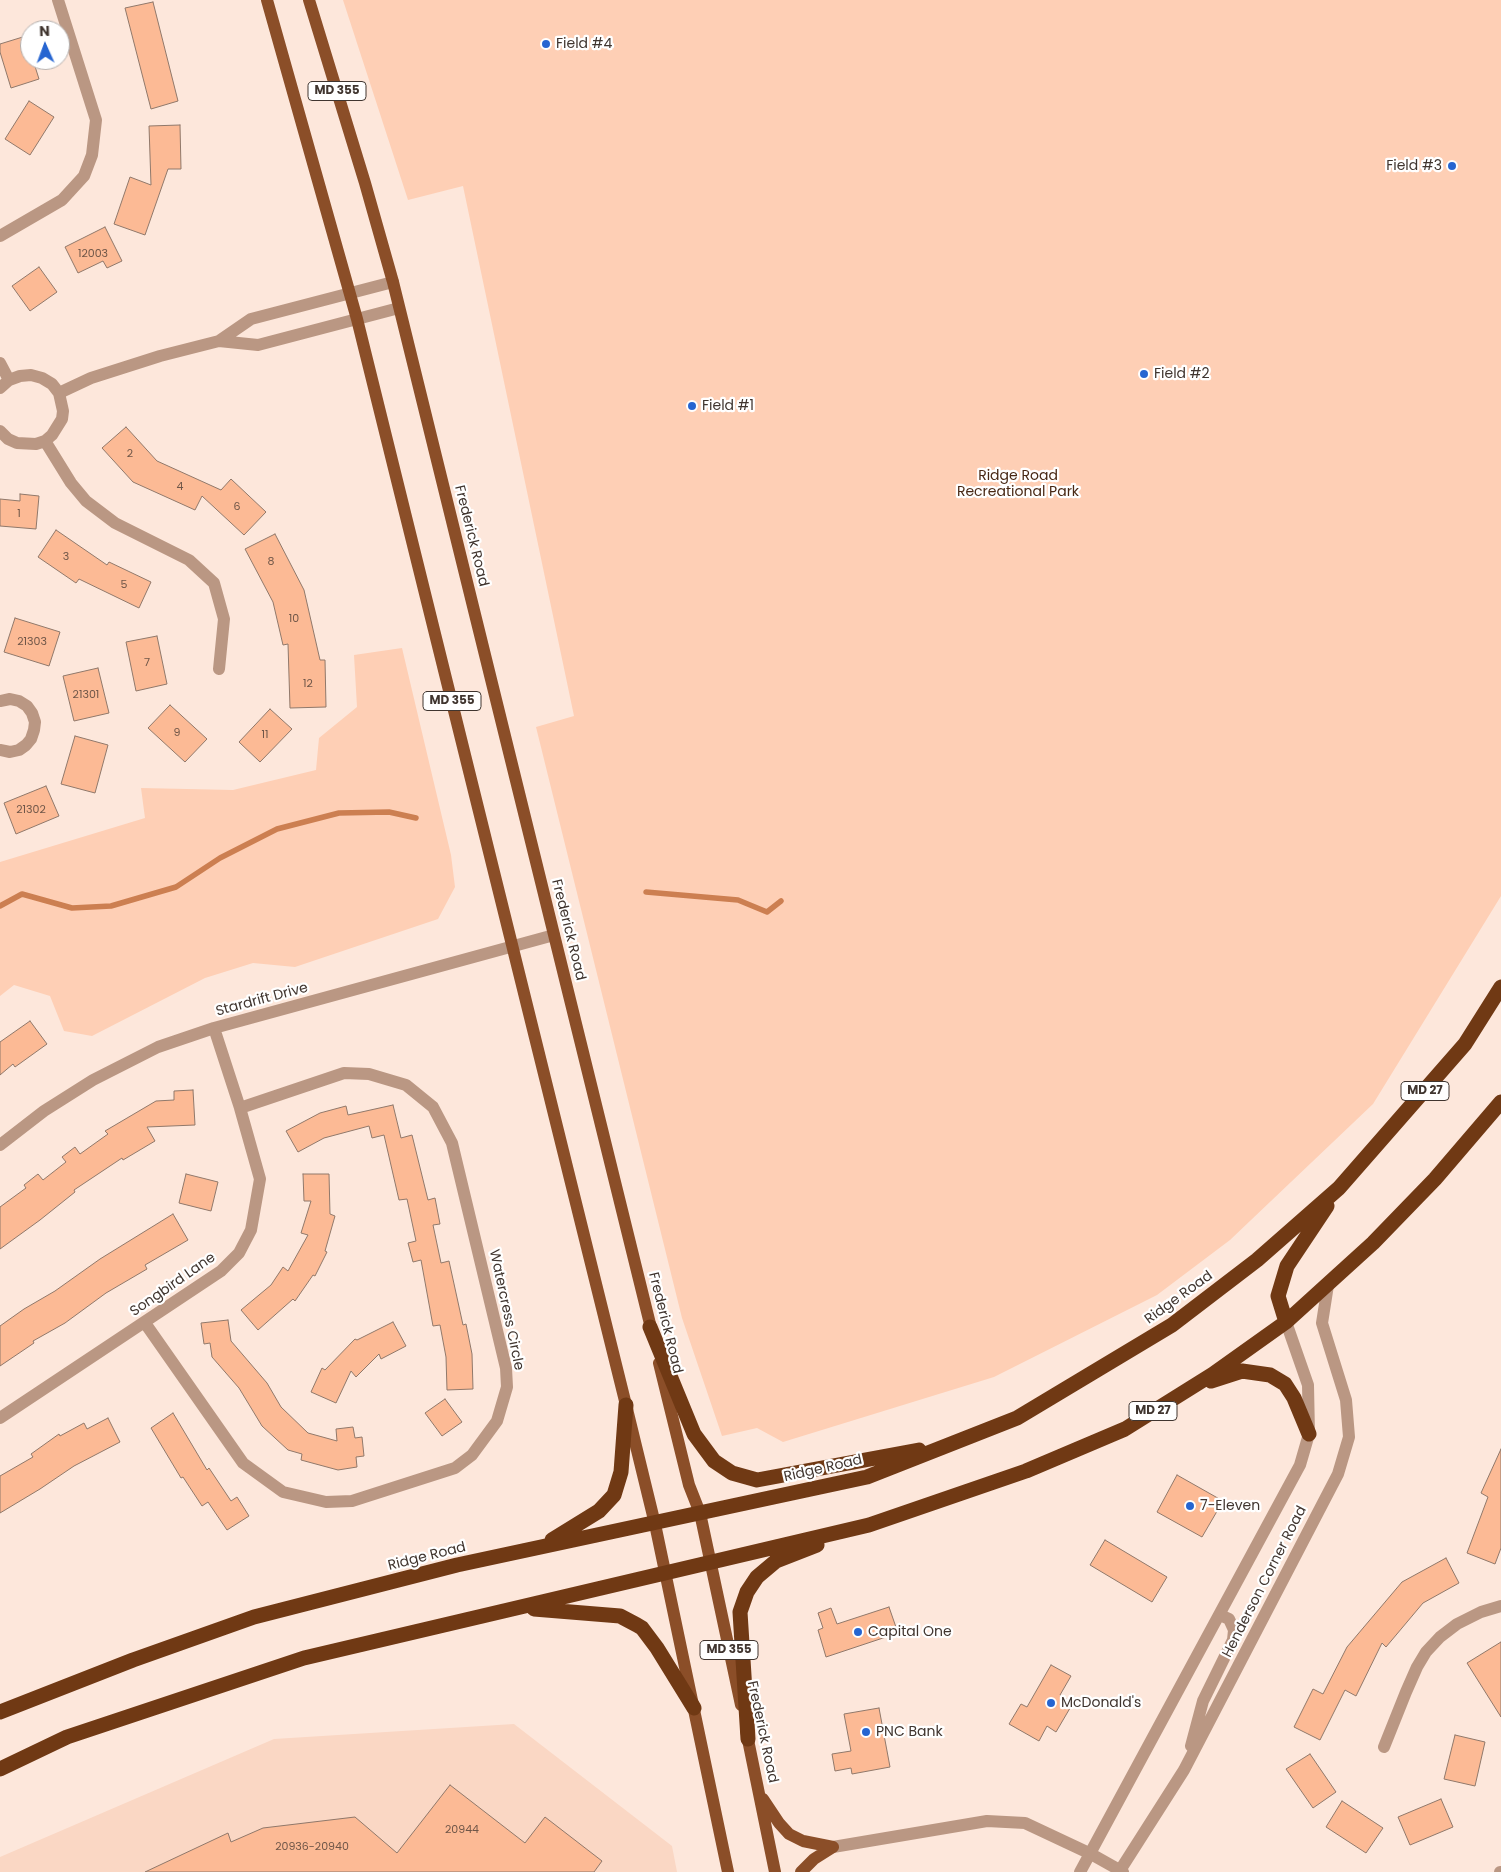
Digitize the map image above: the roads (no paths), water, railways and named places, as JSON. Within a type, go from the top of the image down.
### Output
[{"type":"highway","name":"Ridge Road","points":[[0,1712],[133,1660],[254,1617],[457,1565],[867,1477],[1018,1418],[1172,1325],[1257,1260],[1339,1188],[1465,1044],[1501,987]]},
{"type":"highway","name":"MD 27","points":[[665,1572],[868,1525],[1026,1471],[1125,1429],[1193,1386],[1286,1322],[1373,1243],[1435,1179],[1501,1102]]},
{"type":"highway","points":[[1286,1322],[1278,1296],[1287,1266],[1339,1188]]},
{"type":"highway","points":[[650,1327],[694,1434],[714,1461],[732,1473],[757,1480],[955,1443]]},
{"type":"highway","points":[[1193,1386],[1242,1371],[1270,1375],[1285,1384],[1294,1398],[1309,1434]]},
{"type":"highway","points":[[537,1549],[583,1523],[599,1511],[614,1495],[621,1472],[626,1405]]},
{"type":"highway","points":[[748,1739],[740,1612],[747,1592],[757,1578],[776,1561],[868,1525]]},
{"type":"highway","points":[[0,1769],[67,1737],[304,1658],[665,1572]]},
{"type":"highway","points":[[520,1608],[620,1616],[637,1625],[642,1628],[657,1648],[694,1708]]},
{"type":"main road","name":"MD 355","points":[[267,0],[357,319],[513,945],[655,1524],[728,1872]]},
{"type":"main road","name":"Frederick Road","points":[[309,0],[393,282],[650,1327],[690,1485],[700,1513],[776,1872]]},
{"type":"main road","points":[[759,1793],[779,1823],[789,1834],[803,1841],[833,1847]]},
{"type":"main road","points":[[801,1872],[814,1859],[833,1847]]},
{"type":"street","points":[[0,236],[62,200],[84,176],[92,155],[96,120],[58,0]]},
{"type":"street","points":[[219,341],[250,319],[393,282]]},
{"type":"street","points":[[59,393],[91,378],[160,356],[219,341],[258,345],[399,308]]},
{"type":"street","points":[[0,363],[5,384],[26,375],[42,378],[52,384],[59,393],[62,402],[62,420],[52,435],[45,440],[36,444],[17,443],[8,439],[0,431]]},
{"type":"street","points":[[45,440],[71,483],[86,502],[115,523],[189,560],[214,583],[224,619],[219,669]]},
{"type":"street","points":[[0,701],[10,699],[19,701],[27,706],[32,713],[34,730],[26,745],[19,750],[10,752],[0,750]]},
{"type":"street","name":"Stardrift Drive","points":[[0,1145],[44,1111],[92,1080],[158,1047],[214,1028],[554,935]]},
{"type":"street","name":"Songbird Lane","points":[[0,1418],[221,1271],[240,1253],[251,1230],[260,1180],[240,1108],[214,1028]]},
{"type":"street","name":"Watercress Circle","points":[[145,1323],[243,1463],[283,1492],[326,1502],[352,1501],[455,1468],[472,1455],[497,1422],[507,1387],[506,1368],[452,1143],[434,1107],[406,1085],[369,1074],[344,1074],[240,1108]]},
{"type":"street","name":"Henderson Corner Road","points":[[1121,1871],[1184,1770],[1338,1474],[1349,1437],[1346,1400],[1322,1323],[1328,1285]]},
{"type":"street","name":"Henderson Corner Road","points":[[1080,1872],[1300,1465],[1309,1434],[1308,1384],[1286,1322]]},
{"type":"street","points":[[1384,1747],[1409,1684],[1426,1652],[1440,1637],[1457,1624],[1481,1612],[1501,1606]]},
{"type":"street","points":[[1184,1770],[1203,1701],[1233,1640],[1234,1630],[1229,1619],[1220,1615]]},
{"type":"street","points":[[833,1847],[987,1821],[1025,1823],[1091,1854],[1121,1871]]},
{"type":"waterway","points":[[0,906],[22,894],[72,908],[111,906],[176,887],[220,858],[277,829],[339,813],[389,812],[416,818]]},
{"type":"waterway","points":[[646,892],[738,900],[767,912],[781,901]]},
{"type":"place","name":"Field #4","points":[[546,44]]},
{"type":"place","name":"Field #3","points":[[1452,166]]},
{"type":"place","name":"Field #2","points":[[1144,374]]},
{"type":"place","name":"Field #1","points":[[692,406]]},
{"type":"place","name":"7-Eleven","points":[[1190,1506]]},
{"type":"place","name":"Capital One","points":[[858,1632]]},
{"type":"place","name":"McDonald's","points":[[1051,1703]]},
{"type":"place","name":"PNC Bank","points":[[866,1732]]},
{"type":"park label","name":"Ridge Road Recreational Park","points":[[1018,484]]}]
